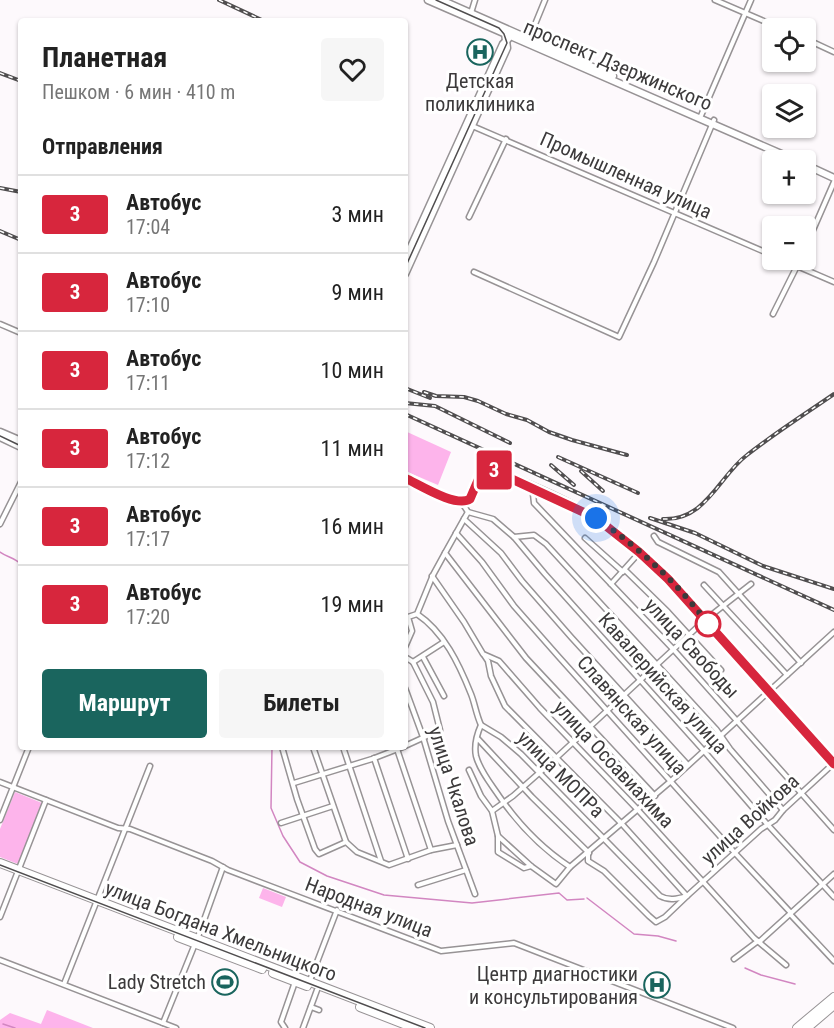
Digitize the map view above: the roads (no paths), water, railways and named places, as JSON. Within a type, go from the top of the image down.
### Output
[{"type":"highway","name":"улица Богдана Хмельницкого","points":[[0,863],[17,873]]},
{"type":"highway","name":"улица Богдана Хмельницкого","points":[[0,869],[17,873],[430,1028]]},
{"type":"highway","name":"улица Богдана Хмельницкого","points":[[195,941],[414,1028]]},
{"type":"highway","points":[[809,1024],[834,997]]},
{"type":"highway","points":[[797,1028],[809,1024],[834,1005]]},
{"type":"main road","name":"проспект Дзержинского","points":[[428,0],[525,39],[777,150]]},
{"type":"main road","name":"проспект Дзержинского","points":[[441,0],[498,28],[507,40]]},
{"type":"main road","points":[[498,28],[502,37],[507,40],[525,39]]},
{"type":"main road","points":[[507,40],[525,39]]},
{"type":"main road","points":[[408,267],[507,40]]},
{"type":"main road","name":"проспект Дзержинского","points":[[713,122],[773,150]]},
{"type":"main road","points":[[408,254],[470,125]]},
{"type":"main road","name":"проспект Дзержинского","points":[[816,168],[834,178]]},
{"type":"main road","points":[[0,432],[18,440]]},
{"type":"main road","points":[[0,437],[18,446]]},
{"type":"main road","points":[[408,479],[462,503],[472,496],[480,475],[487,468],[596,518],[639,552],[668,579],[834,764]]},
{"type":"street","points":[[471,13],[475,0]]},
{"type":"street","points":[[525,39],[545,0]]},
{"type":"street","points":[[715,0],[762,20]]},
{"type":"street","points":[[701,117],[751,0]]},
{"type":"street","points":[[816,44],[834,52]]},
{"type":"street","points":[[474,272],[620,337],[713,122]]},
{"type":"street","name":"Промышленная улица","points":[[470,125],[762,251]]},
{"type":"street","points":[[469,217],[506,139]]},
{"type":"street","points":[[816,222],[834,178]]},
{"type":"street","points":[[774,314],[795,270]]},
{"type":"street","points":[[806,270],[834,282]]},
{"type":"street","points":[[0,324],[18,332]]},
{"type":"street","points":[[0,524],[18,488]]},
{"type":"street","name":"улица Свободы","points":[[534,488],[534,503],[673,649],[834,830]]},
{"type":"street","points":[[417,614],[432,576],[465,520],[468,512],[462,503]]},
{"type":"street","name":"Кавалерийская улица","points":[[468,512],[493,519],[514,537],[834,897]]},
{"type":"street","points":[[465,520],[501,553],[529,589],[623,696],[688,765]]},
{"type":"street","name":"Славянская улица","points":[[456,533],[482,562],[514,606],[834,962]]},
{"type":"street","points":[[514,537],[534,535],[546,544],[721,735],[730,749],[783,810]]},
{"type":"street","points":[[654,536],[658,542],[719,572],[801,663]]},
{"type":"street","points":[[585,538],[624,571],[690,634],[721,670]]},
{"type":"street","points":[[611,584],[639,552]]},
{"type":"street","points":[[445,553],[526,658],[655,796]]},
{"type":"street","name":"улица Осоавиахима","points":[[432,576],[483,654],[499,661],[759,941],[786,965]]},
{"type":"street","points":[[492,811],[523,788],[705,620],[751,584]]},
{"type":"street","points":[[704,585],[787,675]]},
{"type":"street","points":[[408,616],[417,614],[434,627],[471,692],[481,724],[476,755],[503,802],[519,824],[535,840],[570,867]]},
{"type":"street","points":[[408,621],[412,631],[408,640]]},
{"type":"street","points":[[498,836],[531,866],[556,884],[570,867],[605,840],[671,782],[768,690],[834,632]]},
{"type":"street","points":[[413,662],[444,642]]},
{"type":"street","points":[[423,657],[444,696]]},
{"type":"street","points":[[408,659],[413,662],[433,702],[440,730],[408,744]]},
{"type":"street","points":[[490,659],[491,675],[505,706],[622,824],[686,895]]},
{"type":"street","name":"улица Чкалова","points":[[408,696],[423,737],[448,821],[475,894]]},
{"type":"street","name":"улица МОПРа","points":[[481,724],[501,736],[540,772],[660,896],[669,899],[686,895]]},
{"type":"street","points":[[477,738],[523,788],[589,853]]},
{"type":"street","points":[[0,820],[28,750]]},
{"type":"street","points":[[283,750],[303,816],[319,854],[346,842]]},
{"type":"street","points":[[314,750],[346,842],[357,852],[389,865],[431,850],[457,844]]},
{"type":"street","points":[[344,750],[382,861]]},
{"type":"street","points":[[294,783],[392,750]]},
{"type":"street","points":[[398,750],[431,850]]},
{"type":"street","points":[[374,758],[408,859]]},
{"type":"street","name":"улица Войкова","points":[[589,853],[588,861],[603,871],[656,922],[767,824],[775,820],[834,764]]},
{"type":"street","points":[[64,984],[150,766]]},
{"type":"street","points":[[469,770],[481,796],[492,811],[498,836],[499,854],[524,868],[531,866]]},
{"type":"street","name":"Народная улица","points":[[0,782],[118,828],[130,829],[441,951],[514,943],[733,1028]]},
{"type":"street","points":[[0,917],[46,800]]},
{"type":"street","points":[[281,823],[333,806]]},
{"type":"street","points":[[163,1023],[223,867]]},
{"type":"street","points":[[418,885],[466,870]]},
{"type":"street","points":[[734,959],[759,941],[834,874]]},
{"type":"street","points":[[308,984],[336,910]]},
{"type":"street","points":[[0,960],[176,1028]]},
{"type":"street","points":[[285,1028],[281,1022],[295,982]]},
{"type":"street","points":[[303,1028],[317,990]]},
{"type":"street","points":[[311,1007],[319,1010]]},
{"type":"waterway","points":[[0,552],[18,562]]},
{"type":"waterway","points":[[272,750],[271,808],[283,836],[300,862],[327,876],[384,895],[472,903],[559,893],[567,900],[584,899]]},
{"type":"waterway","points":[[587,898],[634,934],[658,936],[676,941]]},
{"type":"waterway","points":[[745,968],[795,984]]},
{"type":"waterway","points":[[3,1024],[15,1028]]},
{"type":"tram line","points":[[408,261],[507,43],[499,28],[436,0]]},
{"type":"tram line","points":[[0,436],[18,445]]},
{"type":"tram line","points":[[0,865],[425,1028]]},
{"type":"railway","points":[[219,0],[258,18]]},
{"type":"railway","points":[[0,73],[18,80]]},
{"type":"railway","points":[[0,188],[18,191]]},
{"type":"railway","points":[[0,231],[18,239]]},
{"type":"railway","points":[[408,389],[430,398]]},
{"type":"railway","points":[[424,392],[436,396],[464,397],[478,401],[506,414],[527,420],[549,432],[627,455]]},
{"type":"railway","points":[[663,519],[678,518],[701,505],[747,455],[834,394]]},
{"type":"railway","points":[[408,403],[435,406],[510,443]]},
{"type":"railway","points":[[408,415],[834,610]]},
{"type":"railway","points":[[558,457],[638,493]]},
{"type":"railway","points":[[551,465],[574,485]]},
{"type":"railway","points":[[581,471],[603,491]]},
{"type":"railway","points":[[650,518],[695,533],[763,566],[834,589]]},
{"type":"place","name":"Детская поликлиника","points":[[480,52]]},
{"type":"place","name":"Lady Stretch","points":[[225,982]]},
{"type":"place","name":"Центр диагностики и консультирования","points":[[657,985]]}]
